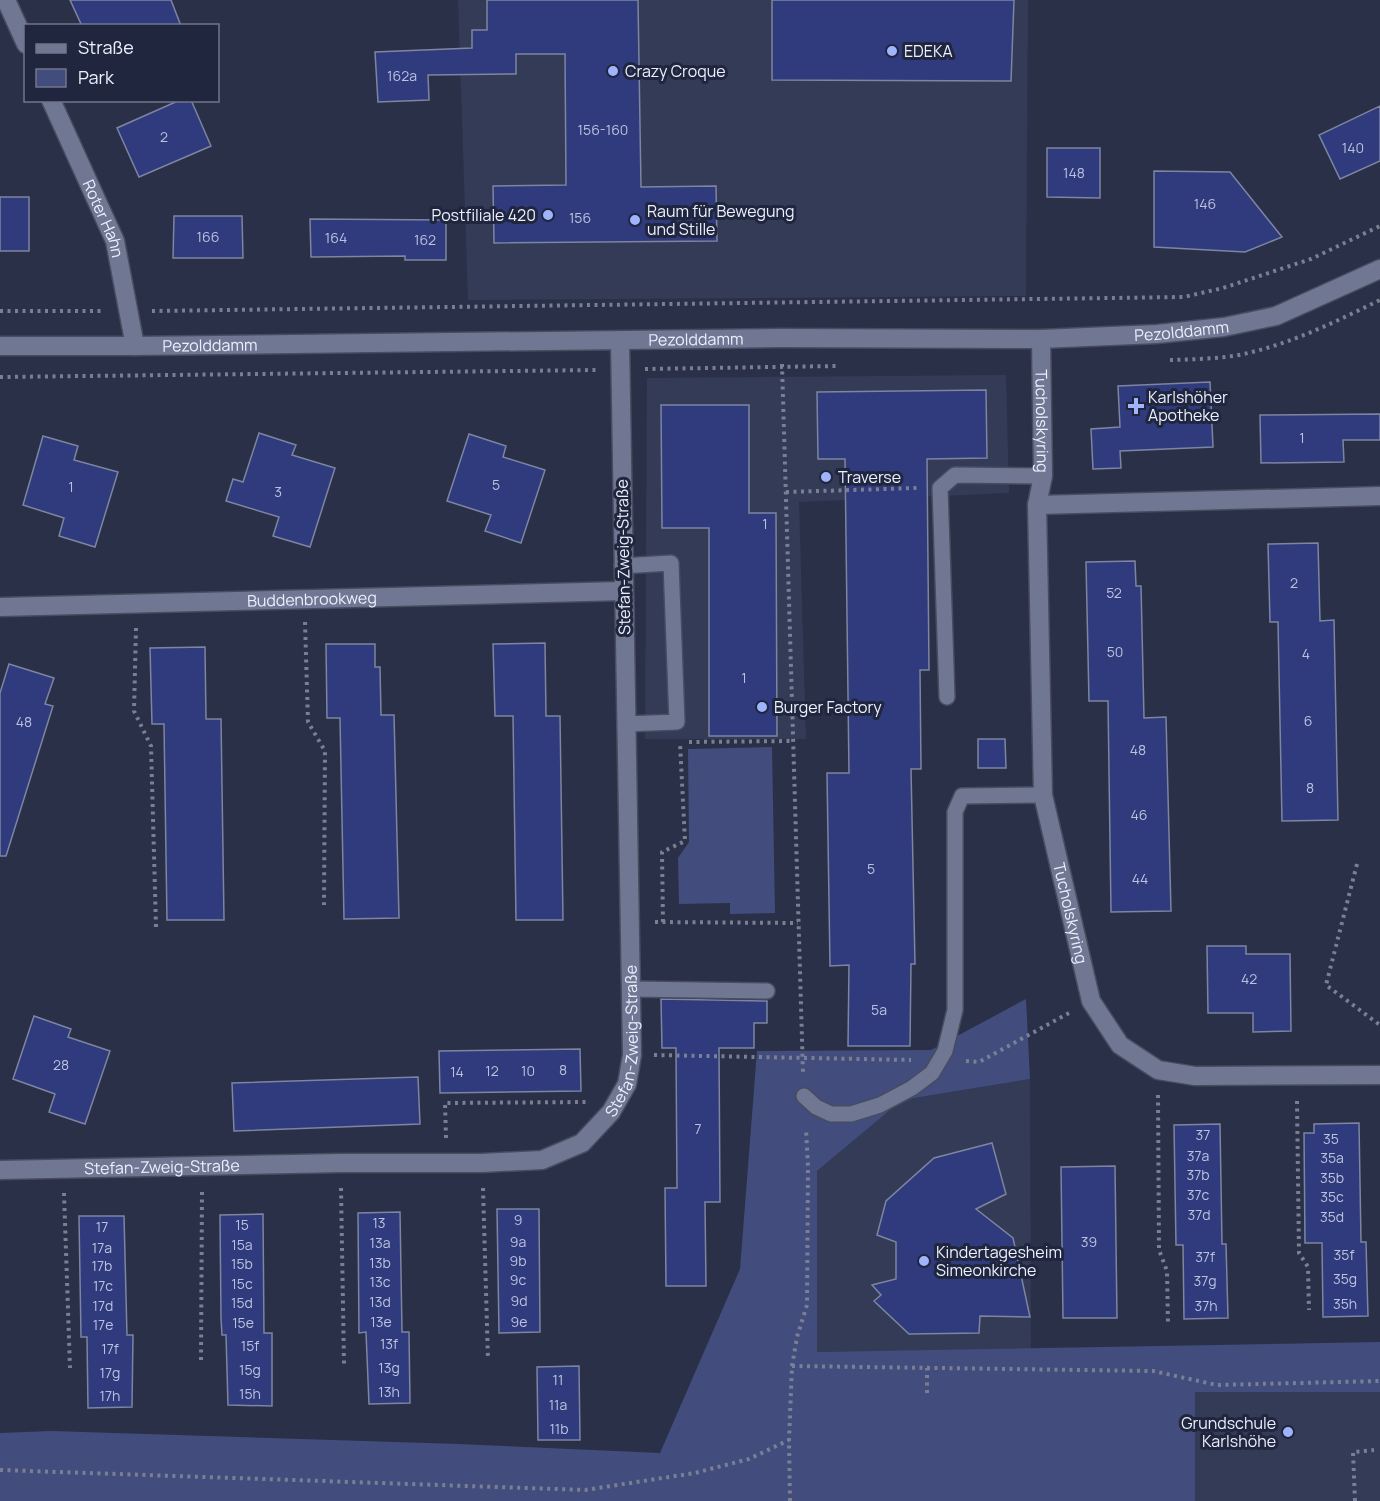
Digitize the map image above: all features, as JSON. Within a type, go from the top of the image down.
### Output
[{"type":"street","points":[[6,0],[24,40]]},
{"type":"street","name":"Roter Hahn","points":[[52,102],[115,242],[135,346]]},
{"type":"street","name":"Pezolddamm","points":[[0,346],[781,338],[1041,339],[1157,334],[1224,327],[1276,316],[1380,269]]},
{"type":"street","name":"Tucholskyring","points":[[1041,339],[1043,476],[1037,505],[1043,795],[1091,1001],[1120,1045],[1158,1070],[1195,1076],[1380,1075]]},
{"type":"street","name":"Stefan-Zweig-Straße","points":[[0,1170],[341,1163],[482,1163],[542,1160],[582,1143],[611,1112],[627,1084],[632,1055],[620,341]]},
{"type":"street","points":[[1037,505],[1380,496]]},
{"type":"street","name":"Buddenbrookweg","points":[[0,607],[623,591]]},
{"type":"lane","points":[[947,697],[940,488],[955,476],[1043,476]]},
{"type":"lane","points":[[622,566],[671,563],[677,722],[626,724]]},
{"type":"lane","points":[[804,1096],[816,1107],[831,1114],[851,1114],[880,1105],[912,1088],[932,1073],[945,1051],[955,1010],[955,812],[962,796],[1043,795]]},
{"type":"lane","points":[[631,990],[767,991]]},
{"type":"path","points":[[0,311],[1184,297],[1223,288],[1311,259],[1380,226]]},
{"type":"path","points":[[781,338],[802,1056],[808,1166],[807,1305],[797,1337],[792,1366],[789,1440],[790,1501]]},
{"type":"path","points":[[786,492],[940,488]]},
{"type":"path","points":[[304,598],[308,722],[325,751],[324,905]]},
{"type":"path","points":[[136,603],[134,711],[151,746],[156,927]]},
{"type":"path","points":[[669,742],[793,741]]},
{"type":"path","points":[[663,922],[662,852],[685,841],[680,742]]},
{"type":"path","points":[[1357,864],[1326,985],[1380,1025]]},
{"type":"path","points":[[630,922],[798,923]]},
{"type":"path","points":[[632,1055],[802,1056],[979,1062],[1091,1001]]},
{"type":"path","points":[[1158,1070],[1159,1250],[1167,1271],[1167,1324]]},
{"type":"path","points":[[1296,1075],[1299,1252],[1308,1266],[1309,1311]]},
{"type":"path","points":[[447,1163],[445,1103],[617,1101]]},
{"type":"path","points":[[341,1163],[344,1364]]},
{"type":"path","points":[[482,1163],[488,1360]]},
{"type":"path","points":[[201,1359],[202,1166]]},
{"type":"path","points":[[63,1168],[70,1368]]},
{"type":"path","points":[[792,1366],[1153,1371],[1217,1385],[1380,1382]]},
{"type":"path","points":[[927,1368],[927,1393]]},
{"type":"path","points":[[0,1470],[585,1490],[695,1473],[749,1459],[789,1440]]},
{"type":"path","points":[[1355,1501],[1353,1452],[1374,1450]]},
{"type":"shaded area","points":[[458,0],[1028,0],[1026,296],[468,300]]},
{"type":"shaded area","points":[[1006,375],[1009,493],[799,502],[806,739],[645,739],[647,378]]},
{"type":"shaded area","name":"Kindertagesheim Simeonkirche","points":[[1030,1079],[1031,1350],[816,1352],[817,1171],[902,1100]]},
{"type":"shaded area","name":"Grundschule Karlshöhe","points":[[1195,1392],[1380,1392],[1380,1501],[1195,1501]]},
{"type":"green space","points":[[772,747],[775,913],[730,914],[730,903],[679,904],[678,858],[689,842],[688,749]]},
{"type":"green space","points":[[1026,999],[1030,1079],[902,1100],[817,1171],[817,1352],[1380,1342],[1380,1392],[1195,1392],[1195,1501],[0,1501],[0,1433],[51,1431],[660,1453],[740,1269],[757,1051],[931,1050]]},
{"type":"building","points":[[70,0],[171,0],[180,24],[81,24]]},
{"type":"building","points":[[487,0],[638,0],[641,187],[716,186],[717,241],[494,243],[493,186],[566,185],[565,54],[516,54],[516,74],[428,75],[429,100],[378,102],[375,52],[472,48],[472,30],[487,30]]},
{"type":"building","name":"EDEKA","points":[[772,0],[1014,0],[1011,81],[772,80]]},
{"type":"building","points":[[176,102],[192,102],[211,146],[139,177],[117,128]]},
{"type":"building","points":[[1380,106],[1380,161],[1340,179],[1319,135]]},
{"type":"building","points":[[1047,148],[1100,148],[1100,198],[1047,197]]},
{"type":"building","points":[[1154,171],[1230,172],[1282,237],[1245,252],[1154,247]]},
{"type":"building","points":[[0,197],[29,197],[29,251],[0,251]]},
{"type":"building","points":[[174,216],[242,216],[243,258],[173,258]]},
{"type":"building","points":[[310,219],[446,220],[446,260],[405,260],[405,256],[311,257]]},
{"type":"building","points":[[1210,382],[1213,447],[1120,451],[1121,468],[1093,469],[1091,429],[1120,427],[1118,386]]},
{"type":"building","points":[[986,390],[987,458],[927,459],[929,670],[920,670],[921,769],[911,769],[915,964],[911,964],[910,1046],[848,1046],[849,965],[830,966],[827,773],[849,773],[845,459],[818,459],[817,392]]},
{"type":"building","points":[[661,405],[749,405],[749,513],[776,513],[777,736],[709,736],[709,528],[662,528]]},
{"type":"building","points":[[1380,414],[1380,440],[1343,440],[1344,462],[1261,463],[1260,415]]},
{"type":"building","points":[[259,433],[296,445],[292,455],[335,468],[310,547],[273,536],[279,517],[226,501],[233,479],[243,482]]},
{"type":"building","points":[[469,434],[506,446],[503,457],[545,470],[521,543],[485,531],[491,515],[447,501]]},
{"type":"building","points":[[43,436],[78,446],[74,460],[118,472],[95,547],[59,536],[64,518],[23,505]]},
{"type":"building","points":[[1318,543],[1320,621],[1334,620],[1338,820],[1282,821],[1278,622],[1270,622],[1268,544]]},
{"type":"building","points":[[1135,561],[1136,586],[1141,586],[1144,718],[1166,717],[1171,911],[1111,912],[1108,701],[1089,701],[1086,562]]},
{"type":"building","points":[[545,643],[546,716],[560,716],[563,920],[516,920],[513,716],[495,716],[493,644]]},
{"type":"building","points":[[326,644],[375,644],[375,667],[380,667],[381,715],[394,715],[399,918],[344,919],[340,718],[327,718]]},
{"type":"building","points":[[205,647],[206,719],[221,719],[224,920],[167,920],[164,724],[152,724],[150,648]]},
{"type":"building","points":[[9,664],[54,678],[45,704],[53,706],[6,856],[0,856],[0,693]]},
{"type":"building","points":[[978,739],[1005,739],[1006,768],[978,768]]},
{"type":"building","points":[[1207,946],[1246,946],[1246,954],[1290,954],[1291,1031],[1253,1032],[1253,1013],[1208,1013]]},
{"type":"building","points":[[661,999],[767,1001],[767,1023],[754,1023],[754,1048],[719,1048],[720,1202],[705,1202],[706,1286],[666,1286],[665,1188],[677,1188],[676,1048],[662,1048]]},
{"type":"building","points":[[34,1016],[71,1029],[68,1037],[110,1051],[85,1124],[49,1112],[55,1094],[13,1079]]},
{"type":"building","points":[[580,1049],[581,1091],[440,1093],[439,1051]]},
{"type":"building","points":[[418,1077],[420,1124],[234,1131],[232,1083]]},
{"type":"building","points":[[1359,1123],[1361,1242],[1366,1242],[1368,1316],[1323,1317],[1322,1243],[1305,1243],[1304,1133],[1314,1133],[1314,1124]]},
{"type":"building","points":[[1220,1124],[1222,1244],[1226,1244],[1228,1318],[1184,1319],[1183,1245],[1176,1245],[1174,1125]]},
{"type":"building","points":[[992,1143],[1006,1194],[976,1209],[1013,1238],[1030,1317],[980,1316],[979,1333],[909,1334],[874,1301],[881,1295],[872,1285],[896,1279],[896,1242],[877,1235],[886,1201],[934,1158]]},
{"type":"building","points":[[1115,1166],[1117,1318],[1063,1318],[1061,1167]]},
{"type":"building","points":[[497,1209],[539,1209],[540,1332],[499,1333]]},
{"type":"building","points":[[400,1212],[402,1332],[409,1332],[410,1403],[369,1404],[366,1332],[359,1333],[358,1213]]},
{"type":"building","points":[[263,1214],[264,1333],[272,1333],[272,1406],[228,1405],[226,1335],[222,1335],[221,1318],[220,1215]]},
{"type":"building","points":[[79,1216],[124,1216],[127,1335],[133,1335],[132,1407],[88,1408],[87,1337],[81,1337]]},
{"type":"building","points":[[579,1366],[580,1440],[538,1440],[537,1367]]},
{"type":"place","name":"EDEKA","points":[[892,51]]},
{"type":"place","name":"Crazy Croque","points":[[613,71]]},
{"type":"place","name":"Postfiliale 420","points":[[548,215]]},
{"type":"place","name":"Raum für Bewegung und Stille","points":[[635,220]]},
{"type":"place","name":"Karlshöher Apotheke","points":[[1136,406]]},
{"type":"place","name":"Traverse","points":[[826,477]]},
{"type":"place","name":"Burger Factory","points":[[762,707]]},
{"type":"place","name":"Kindertagesheim Simeonkirche","points":[[924,1261]]},
{"type":"place","name":"Grundschule Karlshöhe","points":[[1288,1432]]}]
